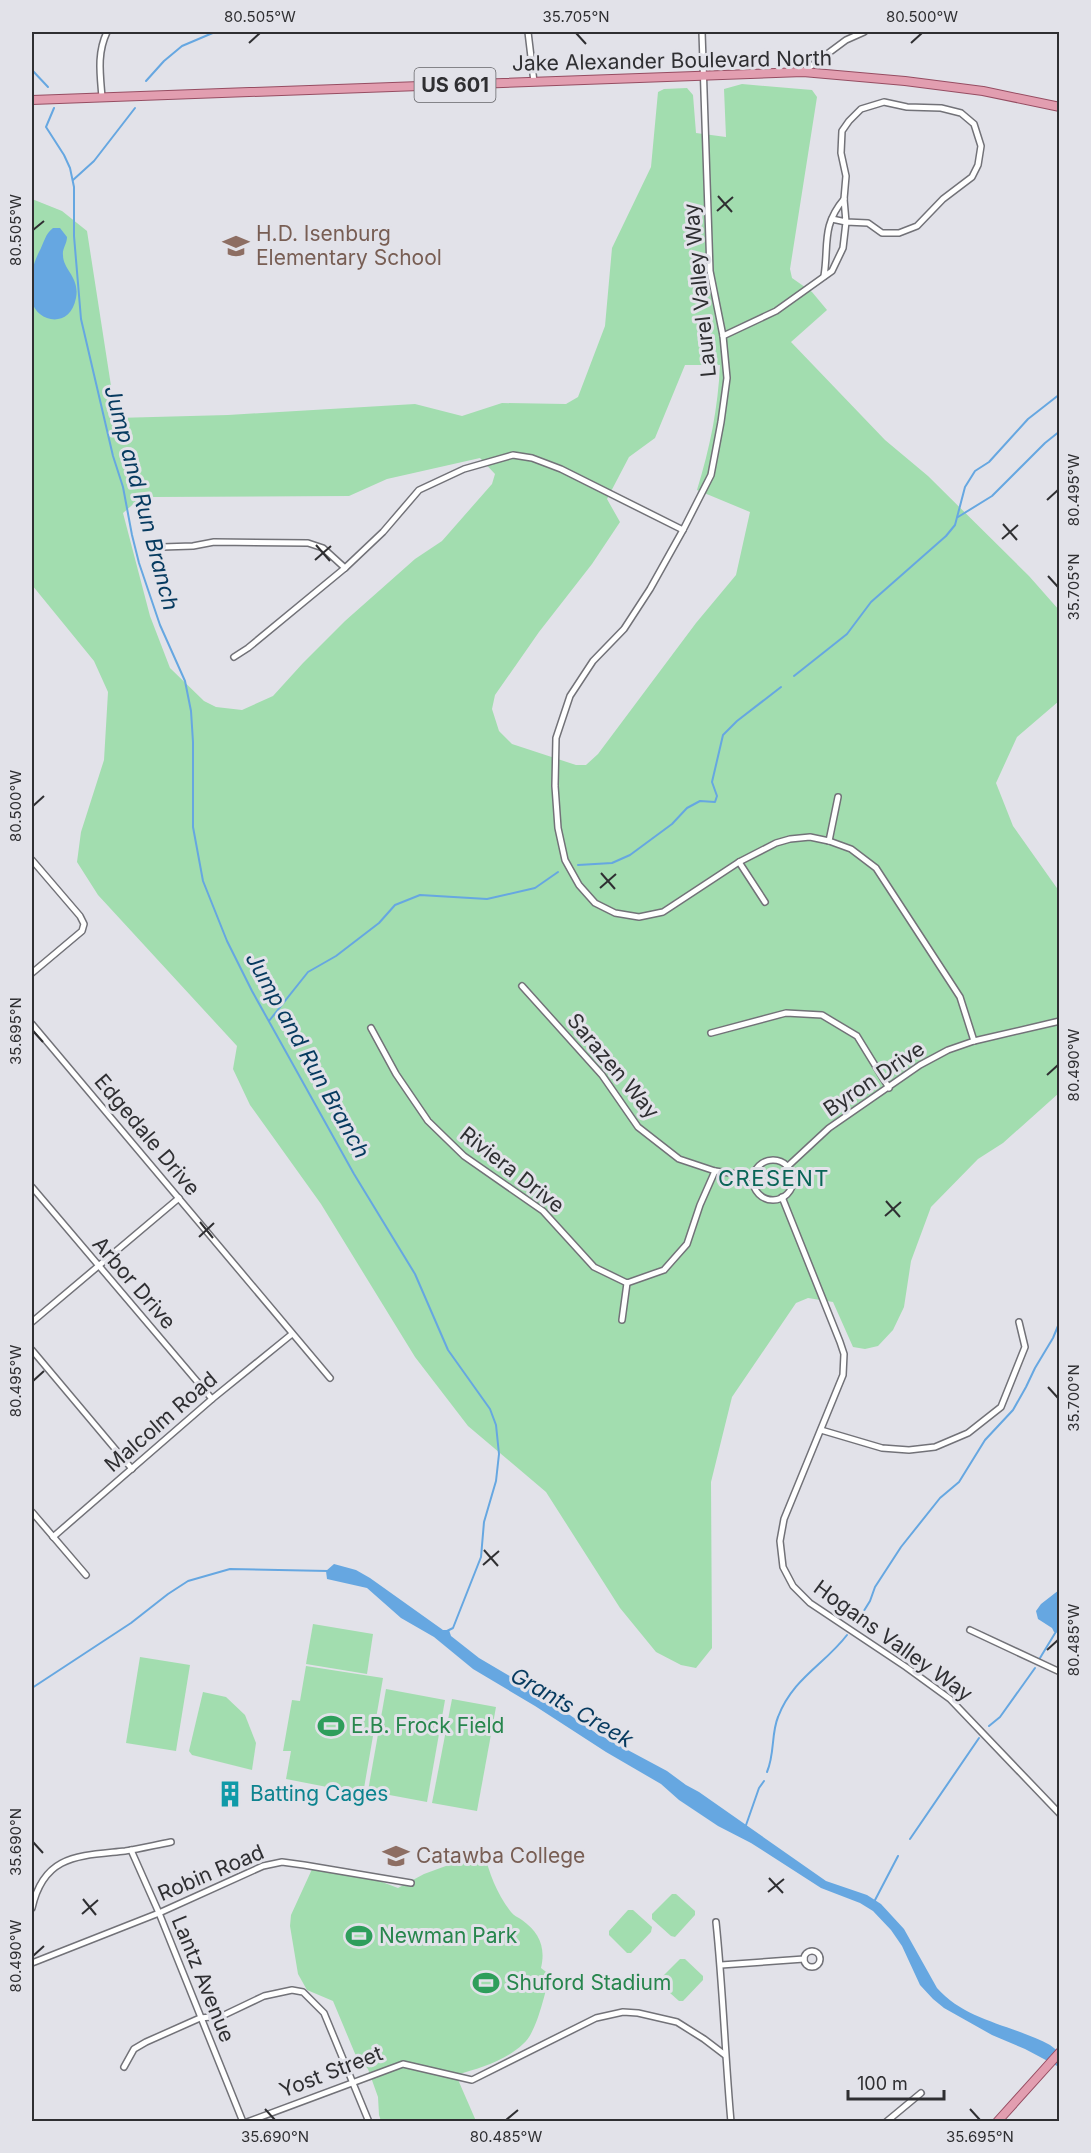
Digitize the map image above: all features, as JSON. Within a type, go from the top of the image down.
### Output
[{"type":"main road","name":"Jake Alexander Boulevard North","points":[[32,100],[803,72],[983,91],[1059,107]]},
{"type":"main road","points":[[997,2121],[1059,2052]]},
{"type":"street","points":[[102,97],[99,59],[101,45],[107,32]]},
{"type":"street","points":[[528,32],[534,82]]},
{"type":"street","name":"Laurel Valley Way","points":[[702,32],[710,271],[723,336],[727,378],[711,475],[650,589],[624,629],[594,661],[570,696],[556,738],[555,786],[558,828],[564,860],[579,885],[594,903],[626,916],[639,917],[663,912],[739,862],[790,838],[810,837],[850,849],[876,868],[960,997],[974,1041]]},
{"type":"street","points":[[803,72],[846,40],[864,32]]},
{"type":"street","points":[[723,336],[776,311],[832,271],[843,248],[846,222],[844,199],[846,176],[841,153],[842,131],[861,109],[884,102],[907,107],[941,108],[961,113],[974,124],[981,146],[978,165],[972,177],[943,199],[917,225],[899,233],[882,233],[868,223],[846,222],[832,219]]},
{"type":"street","points":[[824,276],[825,246],[832,219],[844,199]]},
{"type":"street","points":[[234,657],[345,568],[383,532],[418,490],[464,470],[513,455],[532,458],[561,469],[683,530]]},
{"type":"street","points":[[162,548],[214,542],[308,543],[323,548],[345,568]]},
{"type":"street","points":[[829,841],[838,797]]},
{"type":"street","points":[[32,860],[80,916],[84,924],[82,931],[32,973]]},
{"type":"street","points":[[739,862],[765,902]]},
{"type":"street","name":"Sarazen Way","points":[[522,986],[602,1075],[638,1127],[679,1159],[715,1172],[753,1176]]},
{"type":"street","points":[[711,1033],[786,1013],[822,1015],[857,1036],[889,1088]]},
{"type":"street","name":"Byron Drive","points":[[788,1167],[830,1128],[920,1065],[948,1050],[974,1041],[1059,1021]]},
{"type":"street","name":"Edgedale Drive","points":[[32,1026],[330,1378]]},
{"type":"street","name":"Riviera Drive","points":[[371,1028],[396,1074],[434,1127],[464,1156],[543,1211],[594,1267],[627,1283]]},
{"type":"street","points":[[777,1161],[788,1167],[792,1184],[786,1194],[769,1199],[758,1193],[753,1176],[759,1165],[777,1161]]},
{"type":"street","points":[[622,1320],[627,1283],[664,1270],[687,1244],[700,1205],[715,1172]]},
{"type":"street","name":"Arbor Drive","points":[[32,1187],[212,1399]]},
{"type":"street","name":"Hogans Valley Way","points":[[782,1197],[844,1354],[843,1375],[784,1519],[780,1541],[783,1567],[793,1586],[810,1603],[906,1666],[950,1700],[1059,1814]]},
{"type":"street","points":[[32,1322],[179,1198]]},
{"type":"street","points":[[821,1430],[882,1448],[909,1450],[935,1447],[968,1433],[1001,1407],[1025,1347],[1019,1322]]},
{"type":"street","name":"Malcolm Road","points":[[53,1537],[212,1399],[292,1334]]},
{"type":"street","points":[[32,1350],[132,1470]]},
{"type":"street","points":[[32,1512],[86,1575]]},
{"type":"street","points":[[970,1630],[1059,1672]]},
{"type":"street","points":[[32,1908],[40,1883],[63,1861],[171,1842]]},
{"type":"street","name":"Lantz Avenue","points":[[131,1850],[245,2121]]},
{"type":"street","name":"Robin Road","points":[[32,1963],[159,1913],[263,1866],[282,1862],[411,1883]]},
{"type":"street","points":[[716,1923],[721,1965],[731,2121]]},
{"type":"street","points":[[721,1965],[804,1959]]},
{"type":"street","points":[[124,2067],[134,2049],[200,2018],[222,2016],[279,1991],[303,1992],[324,2013],[369,2121]]},
{"type":"street","name":"Yost Street","points":[[245,2121],[403,2064],[472,2080],[596,2018],[623,2012],[677,2022],[725,2055]]},
{"type":"street","points":[[886,2121],[921,2093]]},
{"type":"green space","points":[[742,84],[812,90],[817,97],[790,269],[792,278],[812,292],[827,310],[791,342],[885,440],[928,476],[1029,576],[1059,610],[1059,701],[1017,737],[996,783],[1013,826],[1059,891],[1059,1093],[1003,1143],[978,1159],[931,1207],[911,1261],[904,1307],[893,1330],[878,1346],[865,1349],[853,1347],[833,1302],[808,1298],[796,1303],[732,1397],[711,1482],[712,1648],[696,1668],[681,1665],[656,1652],[620,1608],[546,1492],[468,1426],[415,1357],[321,1204],[250,1105],[233,1069],[237,1046],[98,895],[77,862],[81,832],[104,760],[108,692],[94,661],[32,585],[32,199],[62,211],[87,231],[116,418],[228,415],[415,404],[462,416],[502,403],[566,404],[578,397],[605,326],[612,248],[651,167],[658,92],[664,89],[687,88],[693,95],[696,133],[726,137],[724,89]],"holes":[[[685,365],[720,365],[713,428],[697,490],[750,512],[736,575],[696,623],[598,754],[586,765],[576,765],[512,744],[499,731],[492,709],[495,695],[539,632],[592,564],[620,522],[607,499],[629,457],[655,438]],[[480,458],[495,474],[492,484],[442,541],[415,559],[345,621],[273,696],[242,710],[216,707],[204,701],[170,668],[150,616],[123,513],[138,500],[153,497],[349,496],[387,479]]]},
{"type":"green space","points":[[313,1624],[373,1634],[367,1674],[306,1664]]},
{"type":"green space","points":[[140,1657],[190,1665],[176,1751],[126,1743]]},
{"type":"green space","name":"E.B. Frock Field","points":[[306,1666],[383,1678],[363,1794],[286,1779],[291,1751],[283,1751],[292,1700],[300,1701]]},
{"type":"green space","points":[[386,1689],[445,1700],[427,1802],[368,1791]]},
{"type":"green space","points":[[203,1692],[226,1697],[245,1715],[256,1743],[252,1770],[192,1755],[189,1751]]},
{"type":"green space","points":[[452,1699],[496,1707],[477,1811],[432,1803]]},
{"type":"green space","points":[[484,1852],[491,1875],[502,1898],[512,1913],[533,1930],[542,1947],[541,1968],[550,1975],[536,2022],[528,2039],[516,2050],[483,2067],[456,2075],[476,2121],[381,2121],[378,2097],[368,2069],[356,2056],[333,2001],[307,1990],[298,1974],[290,1926],[291,1915],[313,1867],[358,1873],[398,1888],[424,1874]]},
{"type":"green space","points":[[672,1894],[676,1894],[695,1911],[695,1915],[675,1937],[652,1919],[652,1914]]},
{"type":"green space","points":[[628,1910],[633,1910],[652,1927],[651,1932],[631,1953],[627,1953],[609,1935],[609,1931]]},
{"type":"green space","points":[[680,1959],[685,1959],[703,1976],[703,1980],[683,2001],[679,2001],[660,1984],[660,1979]]},
{"type":"water","points":[[53,228],[60,228],[67,237],[63,253],[64,260],[74,279],[77,291],[73,308],[60,319],[46,318],[40,314],[32,301],[30,288],[31,275],[37,257],[46,236]]},
{"type":"water","points":[[334,1564],[356,1570],[370,1578],[443,1630],[449,1630],[451,1636],[479,1658],[532,1689],[596,1733],[667,1771],[826,1881],[867,1895],[881,1904],[904,1929],[937,1988],[949,1999],[976,2015],[1050,2045],[1059,2052],[1059,2067],[992,2035],[944,2008],[933,1999],[920,1985],[902,1946],[873,1911],[860,1903],[821,1888],[751,1843],[718,1826],[679,1800],[661,1784],[473,1669],[434,1637],[401,1618],[367,1588],[327,1579],[326,1571]]},
{"type":"water","points":[[1059,1590],[1059,1633],[1054,1632],[1052,1628],[1038,1619],[1036,1611]]},
{"type":"waterway","points":[[146,81],[182,46],[215,32]]},
{"type":"waterway","name":"Jump and Run Branch","points":[[32,70],[48,87]]},
{"type":"waterway","name":"Jump and Run Branch","points":[[54,108],[46,127],[64,155],[70,168],[74,187],[74,236],[81,319],[113,456],[123,487],[139,563],[160,625],[185,681],[191,711],[193,827],[203,881],[227,941],[252,991],[354,1174],[415,1274],[448,1350],[490,1409],[496,1425],[499,1454],[496,1481],[484,1522],[481,1557],[453,1628],[447,1631]]},
{"type":"waterway","points":[[73,180],[94,161],[135,108]]},
{"type":"waterway","points":[[794,676],[847,634],[871,602],[946,536],[955,525],[965,487],[975,471],[989,462],[1028,419],[1060,394]]},
{"type":"waterway","points":[[958,517],[992,496],[1060,431]]},
{"type":"waterway","points":[[578,865],[612,863],[630,855],[672,824],[687,808],[700,801],[715,802],[717,796],[712,782],[723,735],[737,721],[781,687]]},
{"type":"waterway","points":[[269,1021],[308,972],[336,956],[379,923],[395,905],[420,895],[487,899],[535,888],[558,872]]},
{"type":"waterway","points":[[857,1622],[870,1601],[875,1587],[901,1547],[940,1498],[959,1482],[985,1440],[1013,1410],[1060,1321]]},
{"type":"waterway","name":"Grants Creek","points":[[32,1688],[131,1623],[188,1581],[230,1569],[328,1571]]},
{"type":"waterway","points":[[1040,1658],[1060,1625]]},
{"type":"waterway","points":[[767,1772],[774,1730],[784,1704],[800,1682],[847,1635]]},
{"type":"waterway","points":[[989,1726],[1000,1717],[1035,1668]]},
{"type":"waterway","points":[[910,1839],[979,1738]]},
{"type":"waterway","points":[[745,1828],[759,1788],[764,1781]]},
{"type":"waterway","points":[[874,1902],[898,1856]]},
{"type":"place","name":"H.D. Isenburg Elementary School","points":[[236,246]]},
{"type":"place","name":"E.B. Frock Field","points":[[331,1726]]},
{"type":"place","name":"Batting Cages","points":[[230,1794]]},
{"type":"place","name":"Catawba College","points":[[396,1856]]},
{"type":"place","name":"Newman Park","points":[[359,1936]]},
{"type":"place","name":"Shuford Stadium","points":[[486,1983]]},
{"type":"district","name":"CRESENT","points":[[774,1178]]}]
